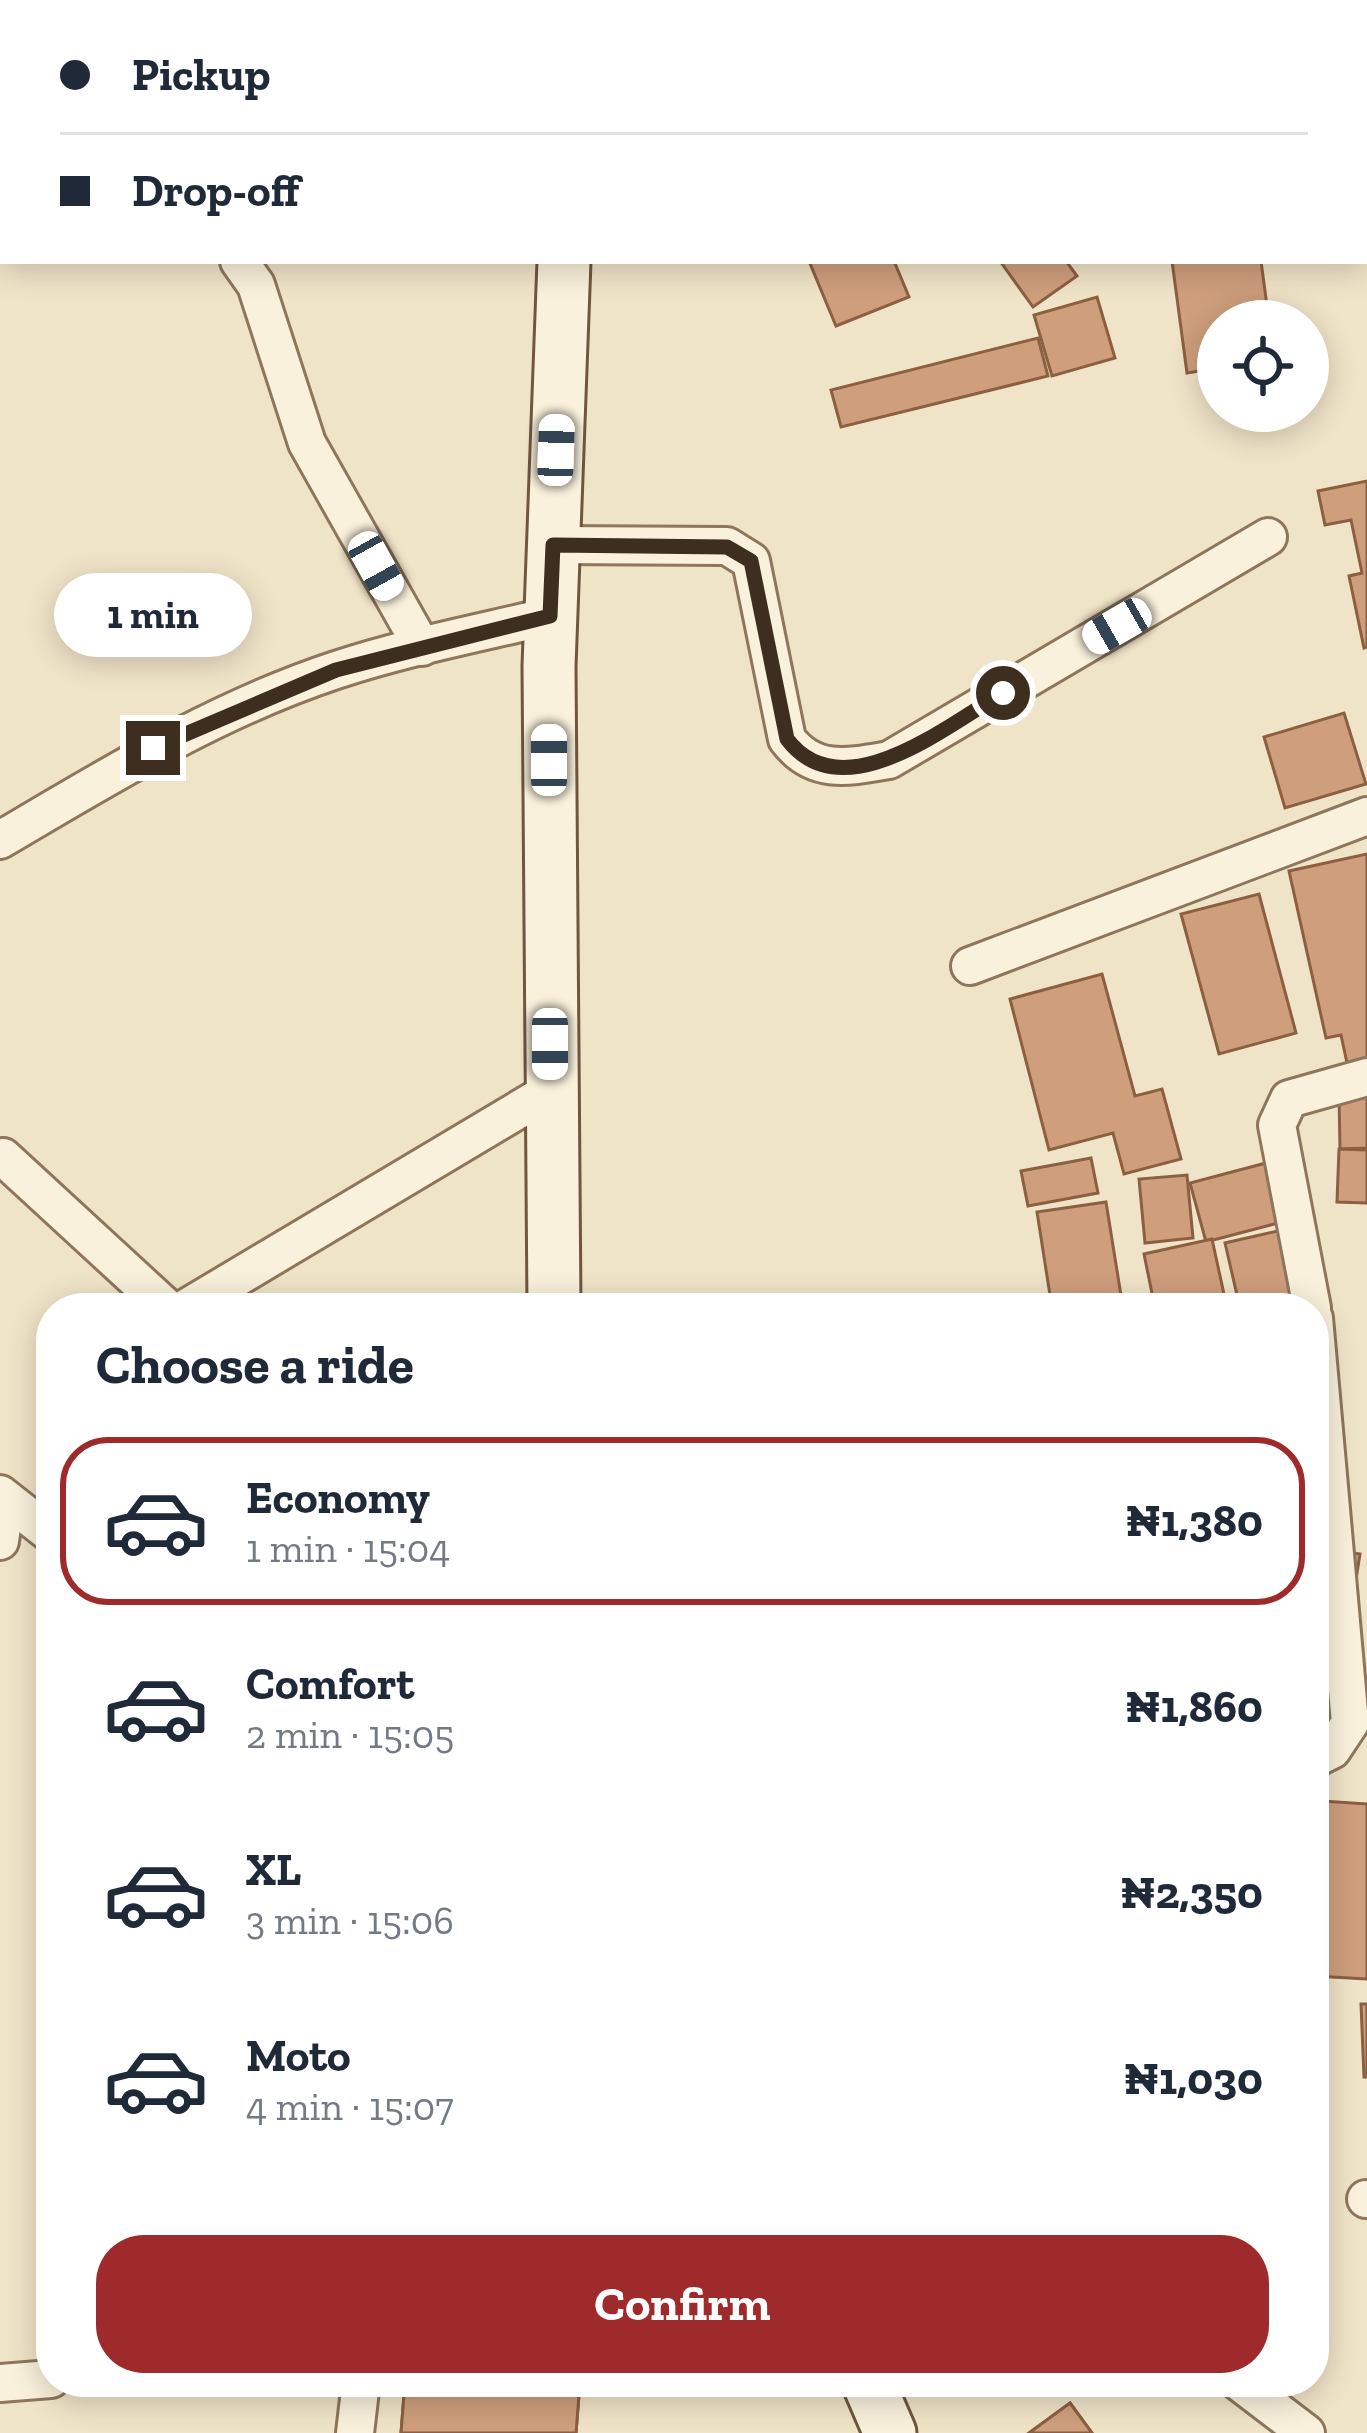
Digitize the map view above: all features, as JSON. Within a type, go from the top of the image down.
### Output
[{"type":"main road","points":[[554,1293],[550,616],[564,264]]},
{"type":"main road","points":[[874,2397],[890,2433]]},
{"type":"street","points":[[241,264],[256,285],[307,443],[422,647]]},
{"type":"street","points":[[553,545],[727,547],[751,561],[787,739],[802,759],[840,768],[889,760],[1268,538]]},
{"type":"street","points":[[0,840],[153,748],[238,709],[336,670],[550,616]]},
{"type":"street","points":[[970,966],[1367,816]]},
{"type":"street","points":[[1308,1293],[1277,1125],[1289,1099],[1367,1076]]},
{"type":"street","points":[[211,1293],[550,1091]]},
{"type":"street","points":[[3,1156],[150,1293]]},
{"type":"street","points":[[1329,1490],[1350,1723],[1329,1752]]},
{"type":"street","points":[[3,1496],[36,1522]]},
{"type":"street","points":[[0,1541],[3,1496]]},
{"type":"street","points":[[0,2383],[36,2381]]},
{"type":"street","points":[[356,2433],[360,2397]]},
{"type":"street","points":[[1259,2397],[1306,2433]]},
{"type":"building","points":[[810,264],[895,264],[909,297],[836,326]]},
{"type":"building","points":[[1002,264],[1068,264],[1077,276],[1033,307]]},
{"type":"building","points":[[1172,264],[1261,264],[1266,300],[1197,300],[1197,371],[1187,373]]},
{"type":"building","points":[[1097,297],[1115,358],[1052,376],[1034,315]]},
{"type":"building","points":[[1038,338],[1048,376],[841,427],[831,390]]},
{"type":"building","points":[[1367,481],[1364,648],[1349,576],[1362,573],[1351,520],[1325,525],[1318,491]]},
{"type":"building","points":[[1344,713],[1366,784],[1285,808],[1264,737]]},
{"type":"building","points":[[1367,854],[1367,1059],[1347,1063],[1341,1035],[1326,1038],[1289,871]]},
{"type":"building","points":[[1259,894],[1296,1033],[1219,1054],[1181,914]]},
{"type":"building","points":[[1102,974],[1135,1096],[1162,1089],[1181,1159],[1124,1174],[1113,1133],[1049,1150],[1010,999]]},
{"type":"building","points":[[1367,1094],[1367,1148],[1340,1149],[1339,1095]]},
{"type":"building","points":[[1339,1149],[1367,1150],[1367,1203],[1337,1202]]},
{"type":"building","points":[[1091,1158],[1098,1193],[1028,1206],[1021,1171]]},
{"type":"building","points":[[1281,1159],[1297,1218],[1206,1242],[1190,1183]]},
{"type":"building","points":[[1187,1175],[1193,1238],[1145,1243],[1139,1179]]},
{"type":"building","points":[[1106,1202],[1121,1293],[1050,1293],[1037,1212]]},
{"type":"building","points":[[1295,1227],[1311,1293],[1237,1293],[1225,1243]]},
{"type":"building","points":[[1212,1239],[1224,1293],[1152,1293],[1144,1254]]},
{"type":"building","points":[[1329,1549],[1360,1554],[1336,1706],[1329,1705]]},
{"type":"building","points":[[1329,1801],[1367,1804],[1367,1979],[1329,1977]]},
{"type":"building","points":[[1361,2004],[1367,2004],[1367,2077],[1364,2077]]},
{"type":"building","points":[[404,2397],[579,2397],[576,2433],[401,2433]]},
{"type":"building","points":[[404,2397],[579,2397],[576,2433],[401,2433]]},
{"type":"building","points":[[1070,2403],[1092,2433],[1029,2433]]},
{"type":"building","points":[[1070,2403],[1092,2433],[1029,2433]]},
{"type":"route","points":[[153,748],[336,670],[550,616],[553,545],[727,547],[751,561],[787,739],[802,759],[840,768],[889,760],[1003,693]]}]
